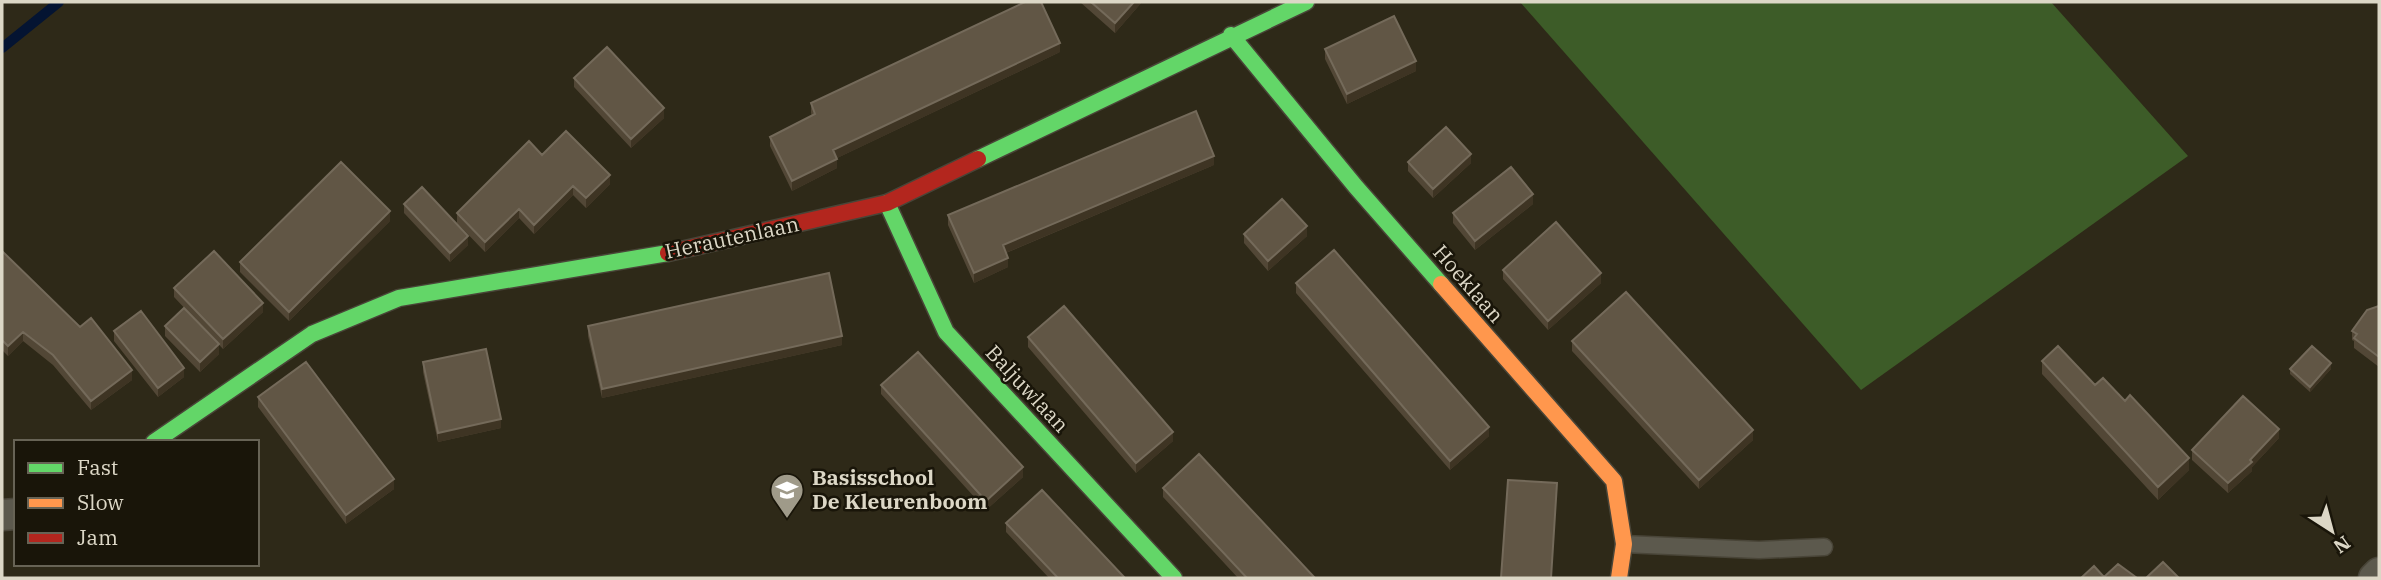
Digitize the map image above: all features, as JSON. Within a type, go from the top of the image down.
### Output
[{"type":"street","name":"Herautenlaan","points":[[157,440],[313,334],[400,298],[708,246],[887,203],[1306,2]]},
{"type":"street","name":"Hoeklaan","points":[[1231,36],[1356,187],[1614,481],[1624,544],[1619,578]]},
{"type":"street","name":"Baljuwlaan","points":[[887,203],[946,332],[1174,578]]},
{"type":"street","points":[[2374,578],[2379,573]]},
{"type":"lane","points":[[1624,544],[1759,550],[1824,547]]},
{"type":"green space","points":[[1520,2],[2051,2],[2188,156],[1861,390]]},
{"type":"building","points":[[1025,2],[1041,2],[1060,43],[833,150],[837,159],[792,181],[770,137],[815,114],[811,103]]},
{"type":"building","points":[[1091,2],[1134,2],[1115,23]]},
{"type":"building","points":[[1394,16],[1416,61],[1347,94],[1325,49]]},
{"type":"building","points":[[607,47],[664,108],[631,139],[574,78]]},
{"type":"building","points":[[1196,111],[1214,156],[1003,245],[1008,258],[974,273],[948,215]]},
{"type":"building","points":[[1446,127],[1471,154],[1433,189],[1408,162]]},
{"type":"building","points":[[566,131],[610,175],[586,198],[573,186],[534,225],[519,209],[485,242],[457,213],[529,141],[542,155]]},
{"type":"building","points":[[341,162],[390,211],[289,312],[240,262]]},
{"type":"building","points":[[1511,167],[1533,194],[1475,241],[1453,213]]},
{"type":"building","points":[[422,187],[468,236],[450,253],[404,204]]},
{"type":"building","points":[[1282,199],[1307,226],[1268,261],[1244,234]]},
{"type":"building","points":[[1556,222],[1601,273],[1548,321],[1503,270]]},
{"type":"building","points":[[1334,250],[1489,427],[1450,461],[1296,283]]},
{"type":"building","points":[[2,251],[80,327],[91,318],[132,370],[91,401],[53,355],[23,332],[8,346],[2,340]]},
{"type":"building","points":[[214,251],[263,303],[223,339],[174,288]]},
{"type":"building","points":[[829,273],[842,336],[602,389],[588,326]]},
{"type":"building","points":[[1626,292],[1753,430],[1699,480],[1572,341]]},
{"type":"building","points":[[1064,306],[1173,432],[1136,463],[1028,337]]},
{"type":"building","points":[[2379,306],[2379,357],[2354,338],[2357,334],[2352,331],[2367,310]]},
{"type":"building","points":[[184,308],[219,344],[200,362],[165,326]]},
{"type":"building","points":[[141,311],[184,368],[158,388],[114,331]]},
{"type":"building","points":[[2058,346],[2095,385],[2103,378],[2125,401],[2130,395],[2189,458],[2158,487],[2042,361]]},
{"type":"building","points":[[2312,346],[2331,363],[2310,387],[2290,369]]},
{"type":"building","points":[[486,349],[501,419],[438,433],[423,362]]},
{"type":"building","points":[[918,352],[1023,467],[986,501],[881,385]]},
{"type":"building","points":[[306,362],[394,479],[346,515],[258,397]]},
{"type":"building","points":[[2243,396],[2279,429],[2250,460],[2252,462],[2228,483],[2192,450]]},
{"type":"building","points":[[1199,454],[1315,578],[1247,578],[1163,488]]},
{"type":"building","points":[[1508,480],[1557,483],[1551,578],[1501,578]]},
{"type":"building","points":[[1042,490],[1125,578],[1058,578],[1006,523]]},
{"type":"building","points":[[2163,562],[2179,578],[2146,578]]},
{"type":"building","points":[[2118,564],[2137,578],[2081,578],[2094,566],[2104,577]]},
{"type":"waterway","points":[[2,48],[59,2]]},
{"type":"traffic: fast","points":[[978,159],[1306,2]]},
{"type":"traffic: fast","points":[[1231,35],[1356,187],[1441,284]]},
{"type":"traffic: fast","points":[[887,203],[946,332],[1174,578]]},
{"type":"traffic: fast","points":[[157,440],[312,334],[399,298],[668,253]]},
{"type":"traffic: slow","points":[[1441,284],[1614,481],[1624,544],[1619,578]]},
{"type":"traffic: jam","points":[[668,253],[887,203],[978,159]]},
{"type":"place","name":"Basisschool De Kleurenboom","points":[[787,520]]}]
